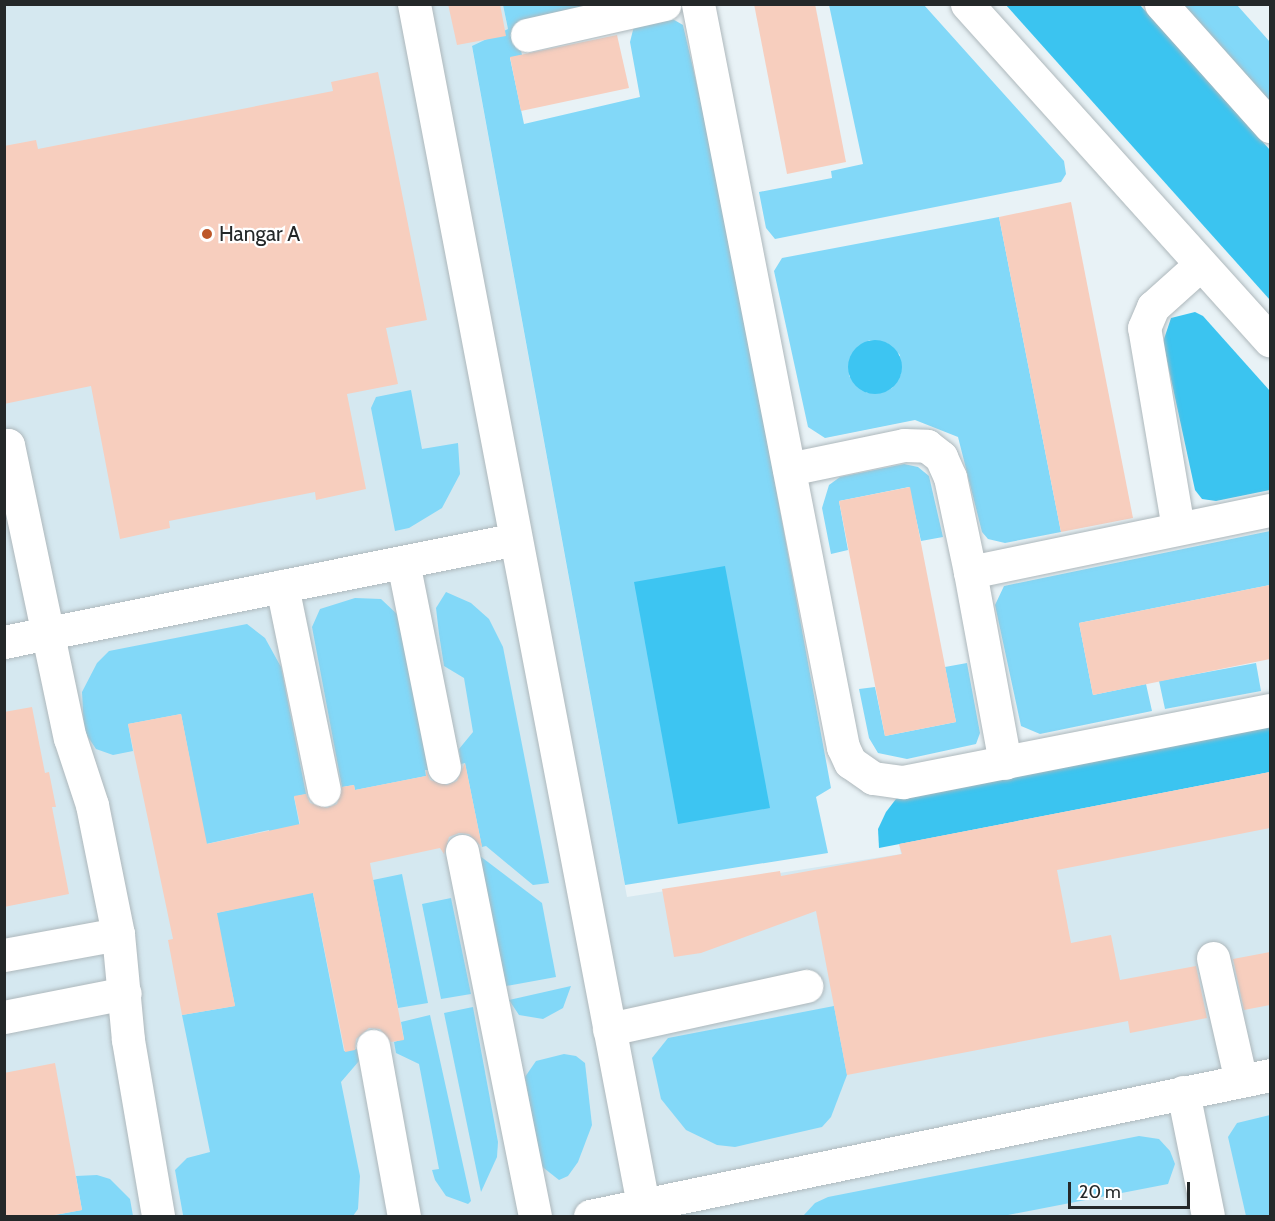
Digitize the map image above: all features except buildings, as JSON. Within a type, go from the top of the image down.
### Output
[{"type":"lane","points":[[414,4],[643,1205]]},
{"type":"lane","points":[[527,35],[665,4]]},
{"type":"lane","points":[[698,4],[843,747],[850,762],[873,778],[903,782],[1270,710]]},
{"type":"lane","points":[[967,4],[1270,341]]},
{"type":"lane","points":[[1161,4],[1270,126]]},
{"type":"lane","points":[[1178,528],[1144,328],[1153,307],[1201,264]]},
{"type":"lane","points":[[4,446],[8,445],[70,738],[92,805],[118,934],[128,1040],[158,1216]]},
{"type":"lane","points":[[789,469],[904,445],[927,446],[941,457],[950,477],[970,572],[1005,763]]},
{"type":"lane","points":[[970,572],[1270,510]]},
{"type":"lane","points":[[4,642],[516,539]]},
{"type":"lane","points":[[403,562],[444,767]]},
{"type":"lane","points":[[282,586],[324,790]]},
{"type":"lane","points":[[462,851],[535,1216]]},
{"type":"lane","points":[[4,955],[118,934]]},
{"type":"lane","points":[[590,1216],[1256,1078],[1213,957]]},
{"type":"lane","points":[[609,1029],[806,986]]},
{"type":"lane","points":[[4,1017],[125,993]]},
{"type":"lane","points":[[373,1046],[404,1216]]},
{"type":"lane","points":[[1183,1092],[1208,1216]]},
{"type":"shaded area","points":[[5,5],[503,5],[508,29],[472,47],[627,897],[901,854],[899,844],[1270,772],[1270,1216],[5,1216]]},
{"type":"shaded area","points":[[503,5],[622,5],[516,27],[522,55],[510,58],[524,124],[640,97],[630,42],[635,22],[669,17],[683,25],[721,189],[831,788],[816,797],[828,853],[625,885],[472,46],[508,29]]},
{"type":"shaded area","points":[[829,5],[924,5],[1064,161],[1066,174],[1061,182],[775,239],[766,228],[759,192],[832,178],[831,171],[863,164]]},
{"type":"shaded area","points":[[1006,5],[1140,5],[1270,150],[1270,300]]},
{"type":"shaded area","points":[[1179,5],[1237,5],[1270,42],[1270,105]]},
{"type":"shaded area","points":[[999,217],[1061,532],[1005,543],[988,539],[982,532],[958,437],[915,420],[825,438],[808,427],[774,271],[782,258]],"holes":[[[869,340],[887,343],[900,355],[901,374],[892,388],[884,392],[867,393],[849,376]]]},
{"type":"shaded area","points":[[1195,312],[1203,316],[1270,391],[1270,490],[1216,501],[1202,499],[1195,490],[1163,342],[1171,318]]},
{"type":"shaded area","points":[[870,340],[880,340],[894,348],[900,357],[902,367],[900,377],[894,386],[880,394],[870,394],[853,382],[848,372],[848,362],[860,345]]},
{"type":"shaded area","points":[[411,390],[422,449],[458,443],[460,474],[442,508],[409,528],[395,531],[371,408],[376,397]]},
{"type":"shaded area","points":[[904,464],[918,467],[929,476],[943,537],[921,541],[909,487],[839,501],[848,550],[831,554],[822,508],[829,485],[840,477]]},
{"type":"shaded area","points":[[1270,531],[1270,585],[1079,623],[1093,695],[1146,684],[1152,711],[1040,734],[1021,726],[995,605],[1004,586]]},
{"type":"shaded area","points":[[725,566],[770,808],[678,824],[634,582]]},
{"type":"shaded area","points":[[446,592],[471,603],[489,619],[503,647],[549,883],[533,885],[486,846],[482,847],[465,763],[461,764],[459,749],[473,732],[464,678],[444,666],[439,634],[436,608]]},
{"type":"shaded area","points":[[355,598],[381,599],[398,615],[429,770],[425,770],[426,776],[355,790],[354,785],[342,787],[312,627],[320,609]]},
{"type":"shaded area","points":[[247,624],[265,638],[281,667],[306,794],[294,797],[344,1051],[357,1049],[359,1061],[341,1082],[360,1176],[358,1209],[353,1216],[183,1215],[175,1170],[187,1158],[210,1152],[182,1015],[235,1006],[216,913],[284,898],[269,830],[206,844],[181,714],[128,724],[133,751],[113,755],[96,749],[84,731],[82,692],[97,663],[109,651]]},
{"type":"shaded area","points":[[967,663],[980,733],[976,744],[907,759],[878,753],[869,738],[859,689],[875,687],[885,736],[956,722],[945,667]]},
{"type":"shaded area","points":[[1256,663],[1261,691],[1165,709],[1159,681]]},
{"type":"shaded area","points":[[1270,724],[1270,772],[879,848],[878,829],[886,812],[896,799],[917,790]]},
{"type":"shaded area","points":[[480,856],[542,903],[556,977],[506,986]]},
{"type":"shaded area","points":[[402,874],[428,1003],[398,1008],[373,880]]},
{"type":"shaded area","points":[[451,898],[471,994],[441,999],[422,904]]},
{"type":"shaded area","points":[[571,986],[563,1008],[543,1019],[519,1015],[509,1000]]},
{"type":"shaded area","points":[[834,1006],[847,1075],[831,1117],[822,1127],[735,1147],[717,1145],[686,1130],[661,1099],[652,1058],[668,1038]]},
{"type":"shaded area","points":[[473,1007],[498,1142],[497,1157],[481,1192],[444,1013]]},
{"type":"shaded area","points":[[430,1015],[471,1201],[468,1204],[446,1196],[435,1180],[432,1170],[439,1169],[419,1064],[396,1053],[394,1042],[404,1039],[401,1022]]},
{"type":"shaded area","points":[[564,1054],[576,1056],[585,1063],[592,1125],[578,1162],[568,1176],[559,1180],[540,1165],[525,1077],[536,1061]]},
{"type":"shaded area","points":[[1270,1115],[1270,1216],[1246,1216],[1228,1137],[1237,1123]]},
{"type":"shaded area","points":[[1139,1136],[1159,1139],[1170,1151],[1175,1164],[1168,1184],[1003,1216],[803,1216],[815,1203],[828,1197]]},
{"type":"shaded area","points":[[97,1175],[110,1179],[130,1199],[133,1216],[50,1216],[82,1210],[76,1176]]},
{"type":"place","name":"Hangar A","points":[[207,234]]}]
